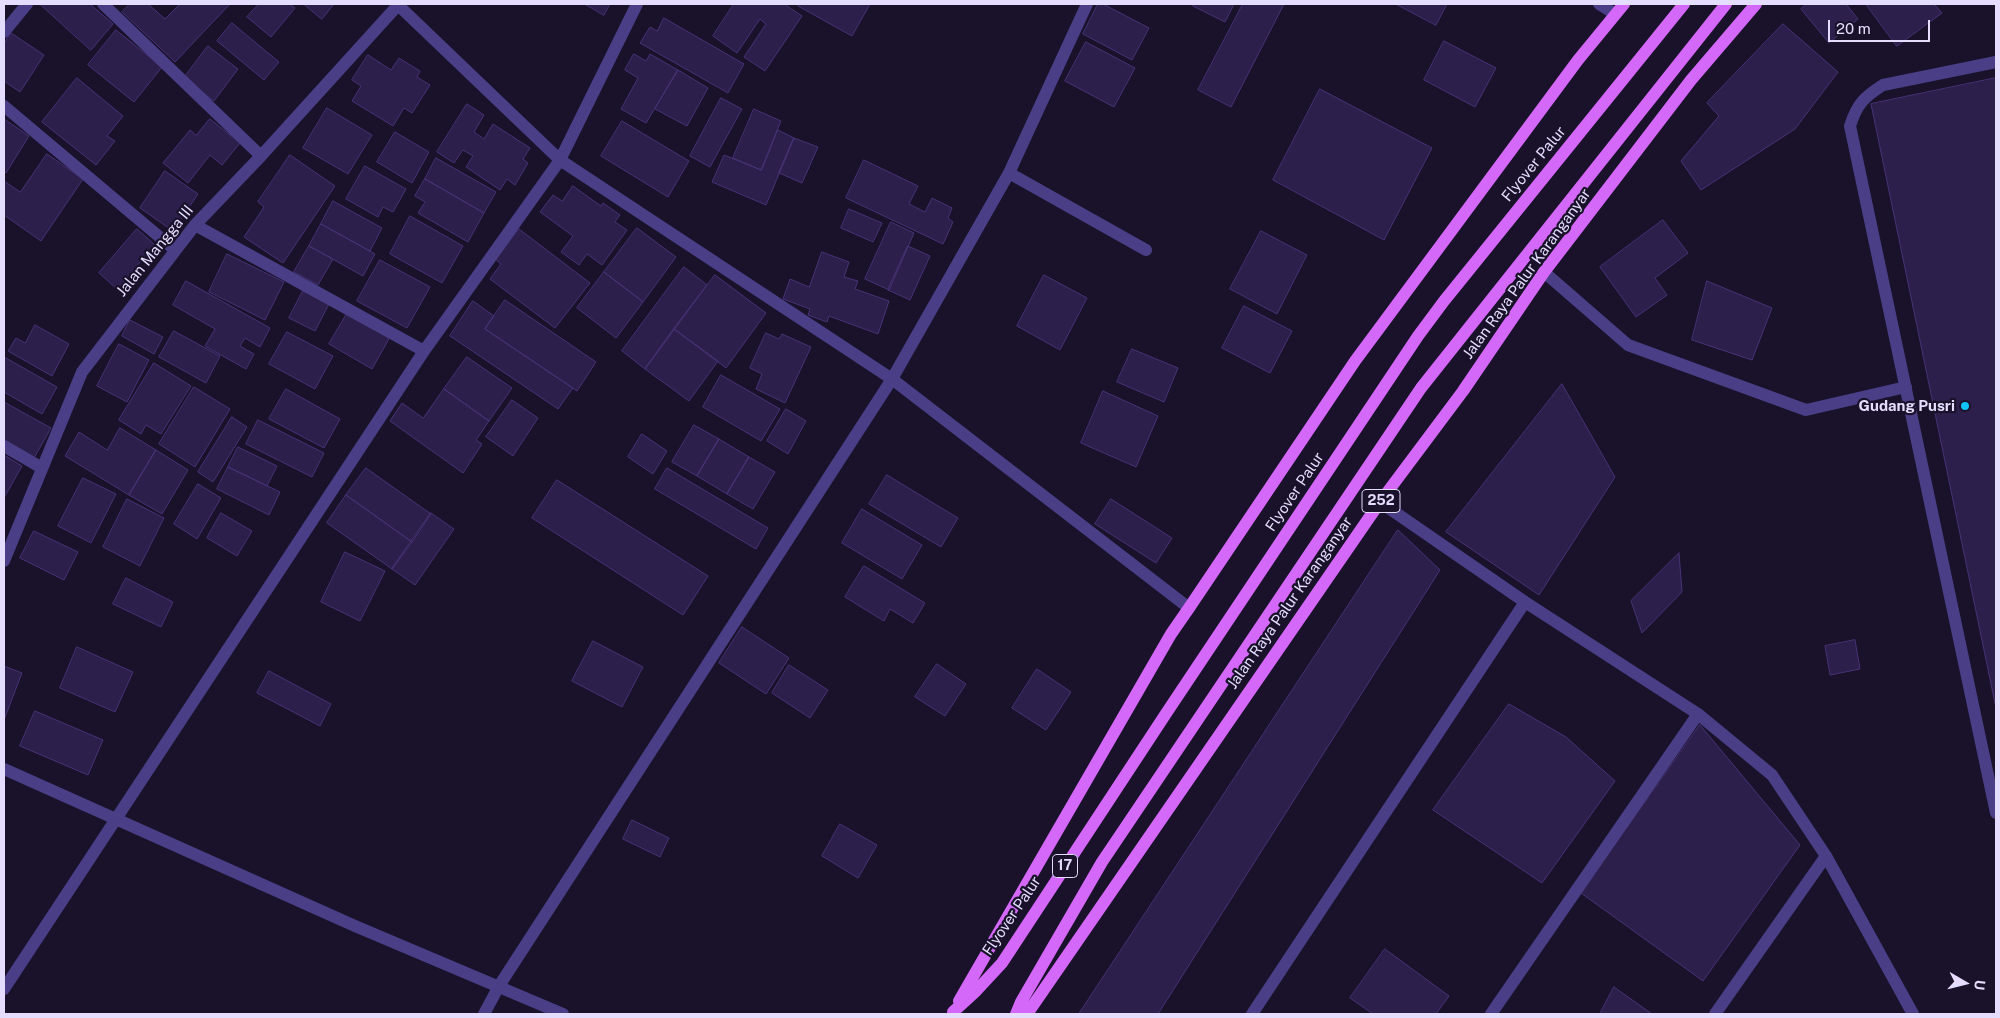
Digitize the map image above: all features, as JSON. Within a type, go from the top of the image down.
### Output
[{"type":"main road","points":[[952,1013],[1171,634],[1355,361],[1578,60],[1624,4]]},
{"type":"main road","name":"Flyover Palur","points":[[952,1013],[1002,963],[1167,712],[1444,301],[1684,4]]},
{"type":"main road","name":"252","points":[[1191,729],[1421,388],[1726,4]]},
{"type":"main road","name":"Jalan Raya Palur Karanganyar","points":[[1027,1014],[1380,502],[1463,391],[1544,272],[1691,80],[1756,4]]},
{"type":"main road","name":"17","points":[[1016,1014],[1021,1002],[1102,862],[1191,729]]},
{"type":"street","points":[[4,32],[27,4]]},
{"type":"street","points":[[103,4],[261,156]]},
{"type":"street","points":[[398,4],[560,160],[892,379],[1189,608]]},
{"type":"street","name":"Jalan Mangga III","points":[[4,561],[82,372],[195,225],[261,156],[398,4]]},
{"type":"street","points":[[4,988],[424,351],[560,160],[637,4]]},
{"type":"street","points":[[484,1014],[499,986],[892,379],[1008,173],[1087,4]]},
{"type":"street","points":[[1599,4],[1615,14]]},
{"type":"street","points":[[1996,62],[1883,85],[1867,95],[1856,108],[1850,126],[1996,814]]},
{"type":"street","points":[[4,106],[175,250]]},
{"type":"street","points":[[1008,173],[1146,250]]},
{"type":"street","points":[[195,225],[424,351]]},
{"type":"street","points":[[1544,272],[1628,345],[1806,410],[1906,388]]},
{"type":"street","points":[[4,446],[42,468]]},
{"type":"street","points":[[1380,502],[1525,602],[1698,714],[1772,775],[1826,856],[1913,1014]]},
{"type":"street","points":[[1252,1014],[1525,602]]},
{"type":"street","points":[[1490,1014],[1698,714]]},
{"type":"street","points":[[4,769],[346,922],[563,1014]]},
{"type":"street","points":[[1715,1014],[1826,856]]},
{"type":"building","points":[[40,4],[90,4],[113,24],[91,50]]},
{"type":"building","points":[[130,4],[148,4],[165,19],[180,4],[230,4],[175,62],[122,12]]},
{"type":"building","points":[[259,4],[289,4],[295,8],[271,37],[247,17]]},
{"type":"building","points":[[304,4],[334,4],[322,19]]},
{"type":"building","points":[[585,4],[610,4],[604,15]]},
{"type":"building","points":[[734,4],[784,4],[802,16],[765,71],[744,57],[766,24],[760,19],[737,53],[713,36]]},
{"type":"building","points":[[799,4],[870,4],[852,36],[798,6]]},
{"type":"building","points":[[1098,4],[1103,4],[1149,28],[1132,60],[1083,34]]},
{"type":"building","points":[[1194,4],[1234,4],[1225,22],[1193,6]]},
{"type":"building","points":[[1243,4],[1284,4],[1231,107],[1198,90]]},
{"type":"building","points":[[1396,4],[1447,4],[1436,25]]},
{"type":"building","points":[[1807,4],[1846,4],[1858,19],[1829,43],[1801,9]]},
{"type":"building","points":[[1866,4],[1934,4],[1942,13],[1897,46]]},
{"type":"building","points":[[664,18],[744,64],[728,93],[640,43],[650,27],[657,31]]},
{"type":"building","points":[[232,23],[279,62],[264,80],[217,41]]},
{"type":"building","points":[[1783,24],[1838,72],[1795,129],[1701,190],[1681,161],[1719,116],[1707,103]]},
{"type":"building","points":[[116,30],[162,67],[134,102],[88,65]]},
{"type":"building","points":[[11,33],[44,55],[20,92],[4,81],[4,44]]},
{"type":"building","points":[[1444,41],[1496,68],[1475,107],[1424,80]]},
{"type":"building","points":[[1086,42],[1135,68],[1114,107],[1065,81]]},
{"type":"building","points":[[208,46],[238,69],[214,101],[184,78]]},
{"type":"building","points":[[634,54],[646,61],[650,54],[678,70],[646,123],[621,109],[638,78],[625,70]]},
{"type":"building","points":[[368,55],[391,70],[399,58],[420,71],[417,77],[430,85],[412,113],[404,108],[393,126],[352,101],[361,86],[352,80]]},
{"type":"building","points":[[678,70],[708,88],[687,126],[655,109]]},
{"type":"building","points":[[77,78],[123,116],[107,136],[115,141],[96,165],[42,122]]},
{"type":"building","name":"Gudang Pusri","points":[[1996,78],[1996,708],[1871,104]]},
{"type":"building","points":[[1320,89],[1432,148],[1384,240],[1273,180]]},
{"type":"building","points":[[721,98],[742,109],[710,167],[690,156]]},
{"type":"building","points":[[467,104],[484,115],[474,132],[484,139],[493,124],[530,148],[523,159],[528,163],[515,185],[507,179],[500,190],[466,167],[473,156],[463,150],[454,163],[437,152]]},
{"type":"building","points":[[327,108],[372,135],[348,174],[303,148]]},
{"type":"building","points":[[754,109],[781,121],[761,170],[733,158]]},
{"type":"building","points":[[4,119],[29,136],[6,173],[4,171]]},
{"type":"building","points":[[210,119],[240,143],[222,165],[210,155],[188,183],[163,163],[190,130],[196,135]]},
{"type":"building","points":[[622,121],[689,161],[668,197],[601,156]]},
{"type":"building","points":[[778,130],[794,138],[766,205],[712,182],[724,155],[761,170]]},
{"type":"building","points":[[395,132],[429,152],[412,183],[377,162]]},
{"type":"building","points":[[794,138],[818,147],[802,183],[779,173]]},
{"type":"building","points":[[47,154],[83,179],[41,241],[4,215],[4,181],[20,192]]},
{"type":"building","points":[[290,155],[335,186],[283,263],[244,237],[264,207],[258,202]]},
{"type":"building","points":[[436,158],[496,192],[484,213],[425,179]]},
{"type":"building","points":[[864,160],[918,186],[909,204],[925,212],[932,198],[952,208],[948,218],[953,222],[943,244],[846,198]]},
{"type":"building","points":[[365,166],[406,189],[393,212],[383,207],[378,217],[346,199]]},
{"type":"building","points":[[165,171],[198,194],[173,231],[140,208]]},
{"type":"building","points":[[425,179],[484,213],[468,242],[418,213],[425,202],[415,196]]},
{"type":"building","points":[[573,186],[601,206],[603,203],[620,215],[615,222],[627,230],[602,265],[587,254],[579,265],[561,252],[573,236],[540,212],[553,195],[562,201]]},
{"type":"building","points":[[333,201],[382,228],[370,251],[321,224]]},
{"type":"building","points":[[849,209],[882,223],[873,242],[841,228]]},
{"type":"building","points":[[410,216],[463,246],[442,283],[390,254]]},
{"type":"building","points":[[1663,220],[1688,253],[1655,278],[1667,295],[1636,317],[1600,267]]},
{"type":"building","points":[[891,222],[914,233],[889,290],[865,279]]},
{"type":"building","points":[[321,224],[375,254],[363,276],[309,246]]},
{"type":"building","points":[[637,228],[676,257],[643,302],[604,272]]},
{"type":"building","points":[[137,229],[155,245],[117,289],[99,273]]},
{"type":"building","points":[[519,229],[590,283],[555,328],[490,279],[501,264],[496,260]]},
{"type":"building","points":[[1261,231],[1307,255],[1277,314],[1230,289]]},
{"type":"building","points":[[309,246],[333,259],[318,285],[294,272]]},
{"type":"building","points":[[908,246],[930,256],[910,300],[888,290]]},
{"type":"building","points":[[822,252],[849,262],[844,277],[858,281],[855,289],[889,301],[878,334],[829,316],[827,322],[808,315],[810,309],[783,299],[790,279],[809,287]]},
{"type":"building","points":[[227,254],[284,282],[265,320],[209,292]]},
{"type":"building","points":[[380,260],[430,287],[407,328],[357,301]]},
{"type":"building","points":[[684,267],[707,285],[645,369],[622,351]]},
{"type":"building","points":[[604,272],[643,302],[616,338],[577,308]]},
{"type":"building","points":[[715,275],[766,313],[726,368],[674,329]]},
{"type":"building","points":[[1044,275],[1087,298],[1060,350],[1017,326]]},
{"type":"building","points":[[186,281],[270,328],[260,347],[245,338],[240,346],[254,354],[246,369],[205,346],[215,329],[173,305]]},
{"type":"building","points":[[1707,281],[1772,308],[1752,360],[1692,340]]},
{"type":"building","points":[[303,291],[329,304],[315,331],[289,318]]},
{"type":"building","points":[[505,300],[596,362],[577,391],[485,329]]},
{"type":"building","points":[[473,301],[494,316],[485,329],[573,388],[558,409],[450,336]]},
{"type":"building","points":[[1244,306],[1292,331],[1270,373],[1222,348]]},
{"type":"building","points":[[348,312],[390,337],[372,369],[329,344]]},
{"type":"building","points":[[130,320],[163,337],[154,354],[122,336]]},
{"type":"building","points":[[35,325],[69,344],[52,376],[8,351],[16,338],[25,343]]},
{"type":"building","points":[[674,329],[718,361],[689,401],[645,369]]},
{"type":"building","points":[[174,331],[220,356],[206,383],[159,357]]},
{"type":"building","points":[[287,332],[333,356],[315,389],[269,364]]},
{"type":"building","points":[[766,333],[779,339],[782,334],[811,347],[785,403],[756,389],[762,374],[750,368]]},
{"type":"building","points":[[119,344],[149,360],[127,402],[97,386]]},
{"type":"building","points":[[1132,349],[1178,368],[1164,402],[1117,382]]},
{"type":"building","points":[[4,357],[57,387],[42,414],[4,392]]},
{"type":"building","points":[[467,357],[512,388],[489,421],[444,389]]},
{"type":"building","points":[[154,363],[191,386],[161,434],[146,425],[141,434],[119,420]]},
{"type":"building","points":[[721,375],[780,409],[761,441],[703,407]]},
{"type":"building","points":[[1562,384],[1615,477],[1539,595],[1446,532]]},
{"type":"building","points":[[194,387],[230,409],[195,467],[159,444]]},
{"type":"building","points":[[286,389],[340,419],[324,448],[269,419]]},
{"type":"building","points":[[444,389],[489,421],[476,440],[482,444],[463,473],[390,421],[402,403],[423,418]]},
{"type":"building","points":[[1103,391],[1158,416],[1136,467],[1081,443]]},
{"type":"building","points":[[512,400],[538,418],[513,456],[486,437]]},
{"type":"building","points":[[4,402],[51,428],[34,458],[4,440]]},
{"type":"building","points":[[786,409],[806,421],[788,454],[767,441]]},
{"type":"building","points":[[232,417],[247,427],[213,482],[198,472]]},
{"type":"building","points":[[258,420],[324,453],[312,477],[246,444]]},
{"type":"building","points":[[694,425],[719,439],[697,476],[672,462]]},
{"type":"building","points":[[120,428],[156,450],[129,495],[65,456],[79,432],[107,450]]},
{"type":"building","points":[[642,434],[667,451],[653,474],[628,457]]},
{"type":"building","points":[[719,439],[749,457],[727,494],[697,476]]},
{"type":"building","points":[[238,447],[277,466],[267,486],[228,467]]},
{"type":"building","points":[[156,450],[188,470],[162,514],[129,495]]},
{"type":"building","points":[[4,455],[22,466],[4,498]]},
{"type":"building","points":[[749,457],[775,472],[753,509],[727,494]]},
{"type":"building","points":[[228,467],[280,492],[269,515],[217,489]]},
{"type":"building","points":[[366,468],[431,514],[412,542],[346,495]]},
{"type":"building","points":[[667,468],[768,528],[756,549],[655,489]]},
{"type":"building","points":[[887,475],[958,518],[941,547],[869,504]]},
{"type":"building","points":[[83,478],[116,494],[91,543],[58,526]]},
{"type":"building","points":[[557,480],[708,576],[683,615],[532,518]]},
{"type":"building","points":[[198,484],[221,498],[197,539],[174,524]]},
{"type":"building","points":[[346,495],[412,542],[392,569],[327,523]]},
{"type":"building","points":[[127,499],[164,518],[140,566],[103,547]]},
{"type":"building","points":[[1111,499],[1172,538],[1156,563],[1095,524]]},
{"type":"building","points":[[862,509],[922,545],[902,579],[842,543]]},
{"type":"building","points":[[221,513],[252,531],[237,556],[207,538]]},
{"type":"building","points":[[431,513],[454,529],[415,585],[392,569]]},
{"type":"building","points":[[1398,530],[1440,570],[1158,1014],[1079,1014]]},
{"type":"building","points":[[34,531],[78,552],[64,580],[20,558]]},
{"type":"building","points":[[345,552],[385,571],[360,621],[321,602]]},
{"type":"building","points":[[1679,553],[1682,592],[1642,633],[1631,601]]},
{"type":"building","points":[[864,566],[925,603],[913,623],[890,609],[884,621],[845,597]]},
{"type":"building","points":[[126,578],[173,602],[161,627],[113,604]]},
{"type":"building","points":[[742,627],[789,658],[766,694],[719,663]]},
{"type":"building","points":[[1855,640],[1860,669],[1830,675],[1825,646]]},
{"type":"building","points":[[593,641],[643,667],[622,707],[572,681]]},
{"type":"building","points":[[77,647],[133,672],[115,712],[60,688]]},
{"type":"building","points":[[937,664],[966,684],[945,716],[915,697]]},
{"type":"building","points":[[789,665],[828,690],[810,718],[772,693]]},
{"type":"building","points":[[4,666],[22,673],[4,720]]},
{"type":"building","points":[[1037,669],[1071,692],[1046,730],[1012,708]]},
{"type":"building","points":[[269,671],[331,704],[320,726],[257,693]]},
{"type":"building","points":[[1509,704],[1566,737],[1615,781],[1542,883],[1433,810]]},
{"type":"building","points":[[35,711],[103,740],[88,775],[20,746]]},
{"type":"building","points":[[1700,725],[1800,845],[1703,981],[1581,893]]},
{"type":"building","points":[[632,820],[669,838],[660,857],[623,839]]},
{"type":"building","points":[[840,824],[877,845],[858,878],[822,856]]},
{"type":"building","points":[[1385,949],[1449,996],[1436,1014],[1373,1014],[1350,998]]},
{"type":"building","points":[[1614,987],[1652,1014],[1600,1014]]},
{"type":"place","name":"Gudang Pusri","points":[[1965,406]]}]
